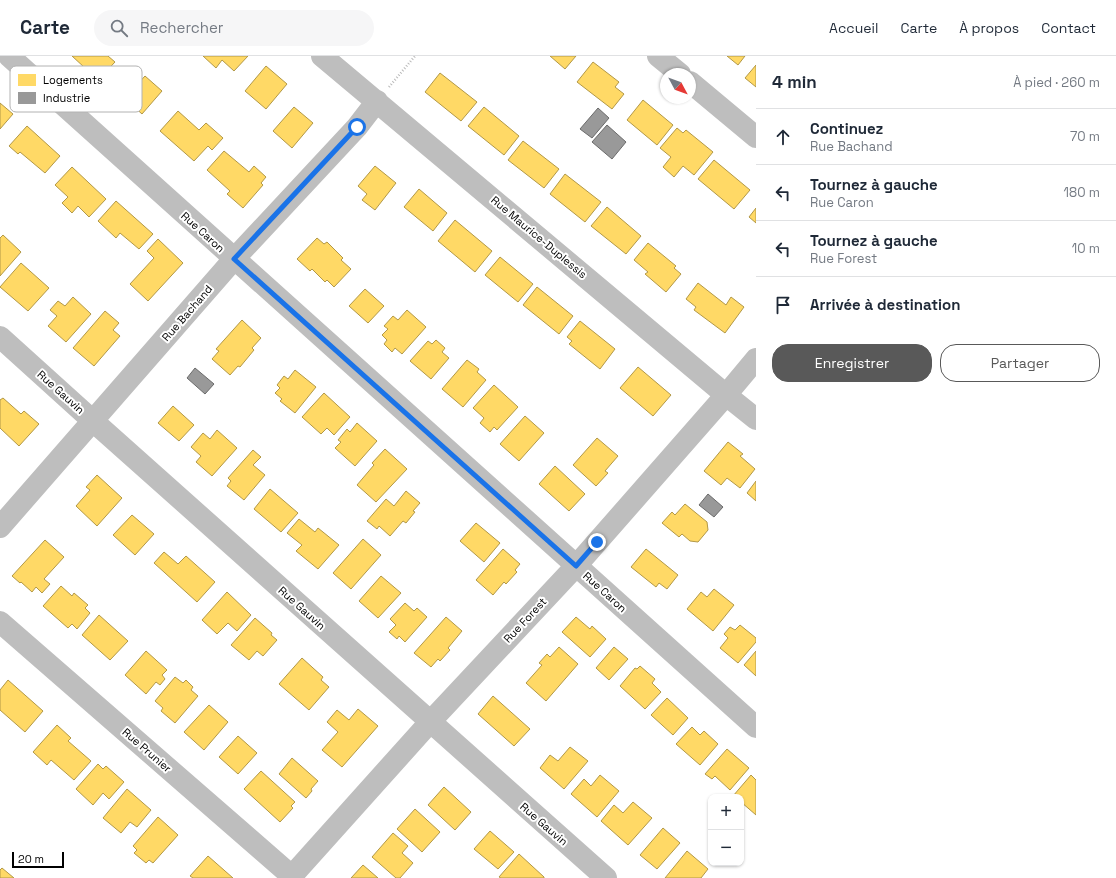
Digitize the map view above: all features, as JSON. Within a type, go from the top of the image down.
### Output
[{"type":"street","name":"Rue Caron","points":[[9,56],[20,66]]},
{"type":"street","name":"Rue Maurice-Duplessis","points":[[322,56],[756,419]]},
{"type":"street","points":[[658,56],[673,68]]},
{"type":"street","points":[[696,87],[756,137]]},
{"type":"street","name":"Rue Bachand","points":[[0,527],[234,259],[357,127],[377,101]]},
{"type":"street","name":"Rue Caron","points":[[71,112],[756,727]]},
{"type":"street","name":"Rue Gauvin","points":[[0,337],[92,421],[606,878]]},
{"type":"street","name":"Rue Forest","points":[[292,877],[430,722],[576,566],[756,359]]},
{"type":"street","name":"Rue Prunier","points":[[0,622],[292,877]]},
{"type":"path","points":[[377,101],[415,56]]},
{"type":"building: Logements","points":[[72,56],[108,56],[115,62],[111,66],[83,66]]},
{"type":"building: Logements","points":[[203,56],[248,56],[234,71],[222,60],[216,68]]},
{"type":"building: Logements","points":[[550,56],[576,56],[565,69]]},
{"type":"building: Logements","points":[[727,56],[745,56],[738,65]]},
{"type":"building: Logements","points":[[593,62],[619,82],[615,87],[624,94],[612,109],[577,82]]},
{"type":"building: Logements","points":[[756,65],[756,87],[745,78]]},
{"type":"building: Logements","points":[[266,66],[287,84],[266,109],[245,91]]},
{"type":"building: Logements","points":[[440,73],[477,102],[461,121],[425,92]]},
{"type":"building: Logements","points":[[145,76],[162,91],[142,114],[140,112],[142,112],[142,79]]},
{"type":"building: Logements","points":[[643,100],[673,125],[657,145],[627,120]]},
{"type":"building: Logements","points":[[0,103],[13,114],[0,129]]},
{"type":"building: Logements","points":[[294,107],[313,123],[292,148],[273,131]]},
{"type":"building: Logements","points":[[484,107],[519,136],[504,155],[468,126]]},
{"type":"building: Logements","points":[[178,111],[199,130],[206,123],[223,138],[212,150],[208,146],[194,161],[160,131]]},
{"type":"building: Logements","points":[[27,126],[60,156],[45,173],[20,152],[18,154],[9,146]]},
{"type":"building: Logements","points":[[677,128],[683,133],[686,130],[713,152],[694,175],[683,166],[674,177],[663,167],[671,157],[660,148]]},
{"type":"building: Logements","points":[[523,141],[559,169],[544,188],[508,160]]},
{"type":"building: Logements","points":[[224,151],[249,172],[254,166],[266,177],[261,183],[263,185],[243,208],[227,194],[230,191],[207,170]]},
{"type":"building: Logements","points":[[714,160],[750,190],[734,209],[698,179]]},
{"type":"building: Logements","points":[[375,166],[396,183],[375,210],[362,200],[367,194],[358,186]]},
{"type":"building: Logements","points":[[72,167],[106,199],[89,217],[78,206],[72,213],[62,203],[68,197],[55,185]]},
{"type":"building: Logements","points":[[565,174],[601,202],[585,222],[550,194]]},
{"type":"building: Logements","points":[[419,189],[447,213],[433,231],[404,207]]},
{"type":"building: Logements","points":[[116,201],[153,234],[139,249],[120,233],[116,238],[98,221]]},
{"type":"building: Logements","points":[[607,207],[641,236],[626,254],[591,226]]},
{"type":"building: Logements","points":[[756,208],[756,223],[749,217]]},
{"type":"building: Logements","points":[[455,220],[492,251],[475,272],[438,241]]},
{"type":"building: Logements","points":[[3,235],[21,252],[0,276],[0,238]]},
{"type":"building: Logements","points":[[317,238],[324,244],[327,242],[343,258],[341,260],[351,269],[334,287],[327,280],[325,282],[312,269],[310,271],[297,259]]},
{"type":"building: Logements","points":[[158,239],[183,263],[148,301],[130,284],[154,258],[147,251]]},
{"type":"building: Logements","points":[[648,243],[676,266],[674,268],[681,274],[666,292],[645,274],[648,272],[634,260]]},
{"type":"building: Logements","points":[[500,257],[533,284],[518,302],[485,275]]},
{"type":"building: Logements","points":[[21,263],[49,288],[28,311],[0,287]]},
{"type":"building: Logements","points":[[698,283],[726,305],[731,297],[744,307],[725,333],[694,310],[696,307],[686,299]]},
{"type":"building: Logements","points":[[537,287],[573,316],[559,334],[523,305]]},
{"type":"building: Logements","points":[[365,289],[384,306],[368,323],[349,306]]},
{"type":"building: Logements","points":[[73,297],[91,314],[66,342],[48,326],[57,316],[50,310],[58,301],[65,306]]},
{"type":"building: Logements","points":[[407,310],[426,327],[402,354],[395,348],[392,352],[384,344],[387,340],[382,335],[388,329],[384,326],[393,316],[398,320]]},
{"type":"building: Logements","points":[[105,311],[119,323],[113,330],[120,336],[94,366],[73,348]]},
{"type":"building: Logements","points":[[242,320],[261,338],[252,348],[254,350],[240,367],[238,366],[230,375],[212,359],[219,351],[216,349]]},
{"type":"building: Logements","points":[[580,321],[615,349],[600,369],[569,344],[572,341],[567,337]]},
{"type":"building: Logements","points":[[436,340],[445,348],[442,352],[449,358],[431,379],[410,361],[428,341],[432,344]]},
{"type":"building: Logements","points":[[467,360],[479,369],[477,372],[486,380],[463,407],[442,389]]},
{"type":"building: Logements","points":[[638,367],[671,395],[653,416],[620,388]]},
{"type":"building: Logements","points":[[295,370],[316,387],[295,413],[280,401],[282,399],[275,393],[280,388],[277,385],[284,376],[288,379]]},
{"type":"building: Logements","points":[[494,385],[518,407],[497,430],[494,427],[490,432],[480,423],[484,418],[473,408]]},
{"type":"building: Logements","points":[[324,393],[350,417],[334,435],[327,428],[321,434],[302,417]]},
{"type":"building: Logements","points":[[3,398],[21,414],[24,411],[39,424],[19,446],[0,428],[0,400]]},
{"type":"building: Logements","points":[[173,406],[194,425],[179,441],[158,423]]},
{"type":"building: Logements","points":[[525,416],[544,433],[519,461],[500,444]]},
{"type":"building: Logements","points":[[357,423],[377,441],[355,466],[335,448],[341,442],[338,440],[347,429],[350,432]]},
{"type":"building: Logements","points":[[217,430],[237,448],[212,476],[196,462],[201,456],[191,447],[203,433],[210,439]]},
{"type":"building: Logements","points":[[597,438],[618,456],[605,471],[608,473],[596,486],[573,465]]},
{"type":"building: Logements","points":[[728,442],[743,454],[740,456],[755,469],[740,488],[727,478],[721,485],[704,471]]},
{"type":"building: Logements","points":[[385,449],[407,469],[376,502],[357,485],[374,465],[372,463]]},
{"type":"building: Logements","points":[[253,450],[261,457],[253,465],[265,475],[244,500],[227,486],[231,481],[228,478]]},
{"type":"building: Logements","points":[[555,466],[585,494],[569,511],[539,484]]},
{"type":"building: Logements","points":[[97,475],[122,498],[97,526],[76,506],[90,490],[86,487]]},
{"type":"building: Logements","points":[[756,481],[756,501],[747,493]]},
{"type":"building: Logements","points":[[270,489],[298,513],[281,532],[254,509]]},
{"type":"building: Logements","points":[[406,491],[420,503],[406,523],[403,521],[390,536],[379,526],[377,529],[367,521],[386,499],[394,506]]},
{"type":"building: Logements","points":[[685,504],[707,522],[708,530],[698,542],[690,541],[682,534],[679,537],[662,523],[672,512],[675,515]]},
{"type":"building: Logements","points":[[132,515],[154,534],[135,555],[113,535]]},
{"type":"building: Logements","points":[[299,519],[315,532],[318,528],[339,545],[318,569],[296,551],[302,545],[287,533]]},
{"type":"building: Logements","points":[[476,523],[500,543],[484,562],[460,541]]},
{"type":"building: Logements","points":[[363,539],[381,555],[351,589],[333,573]]},
{"type":"building: Logements","points":[[45,540],[64,557],[44,579],[50,584],[42,593],[36,587],[32,592],[12,576]]},
{"type":"building: Logements","points":[[503,549],[520,564],[515,570],[517,572],[506,584],[504,582],[493,595],[476,580]]},
{"type":"building: Logements","points":[[646,549],[678,575],[667,589],[659,583],[656,587],[631,567]]},
{"type":"building: Logements","points":[[164,552],[178,564],[186,556],[215,582],[197,602],[154,563]]},
{"type":"building: Logements","points":[[381,576],[401,593],[378,618],[359,601]]},
{"type":"building: Logements","points":[[61,586],[72,596],[74,593],[88,605],[85,608],[90,613],[77,629],[72,624],[68,628],[43,606]]},
{"type":"building: Logements","points":[[714,589],[734,605],[713,631],[687,609],[701,592],[707,597]]},
{"type":"building: Logements","points":[[227,592],[251,615],[237,631],[228,623],[217,634],[202,620]]},
{"type":"building: Logements","points":[[405,603],[414,611],[417,608],[427,617],[405,642],[399,636],[397,639],[389,632],[396,625],[390,619]]},
{"type":"building: Logements","points":[[99,615],[128,641],[110,660],[82,635]]},
{"type":"building: Logements","points":[[446,617],[462,631],[448,648],[450,650],[440,661],[438,659],[431,667],[414,653]]},
{"type":"building: Logements","points":[[576,617],[590,629],[592,626],[606,639],[590,657],[562,632]]},
{"type":"building: Logements","points":[[255,618],[272,633],[271,635],[277,640],[263,656],[257,651],[249,660],[231,645]]},
{"type":"building: Logements","points":[[740,625],[756,638],[756,642],[738,663],[720,648],[728,638],[724,634],[730,627],[735,630]]},
{"type":"building: Logements","points":[[559,647],[578,664],[546,701],[526,683],[542,665],[539,663],[547,654],[550,657]]},
{"type":"building: Logements","points":[[614,647],[628,659],[609,680],[596,668]]},
{"type":"building: Logements","points":[[146,651],[167,670],[162,675],[165,679],[160,685],[156,682],[146,694],[125,675]]},
{"type":"building: Logements","points":[[756,651],[756,676],[744,665]]},
{"type":"building: Logements","points":[[302,658],[323,677],[321,680],[329,687],[309,710],[279,684]]},
{"type":"building: Logements","points":[[640,666],[655,679],[652,683],[661,692],[645,709],[620,686],[635,668],[637,669]]},
{"type":"building: Logements","points":[[175,677],[183,683],[186,680],[193,687],[191,690],[198,696],[175,723],[161,711],[163,708],[155,701]]},
{"type":"building: Logements","points":[[8,680],[43,711],[25,732],[0,710],[0,690]]},
{"type":"building: Logements","points":[[493,696],[530,729],[514,746],[478,714]]},
{"type":"building: Logements","points":[[667,698],[688,718],[673,735],[651,715]]},
{"type":"building: Logements","points":[[209,705],[228,722],[204,750],[184,732]]},
{"type":"building: Logements","points":[[358,709],[378,726],[342,767],[322,750],[338,732],[327,722],[337,710],[349,720]]},
{"type":"building: Logements","points":[[57,725],[71,738],[68,741],[91,761],[74,780],[51,760],[47,765],[33,752]]},
{"type":"building: Logements","points":[[692,727],[700,735],[704,731],[718,744],[700,765],[676,744]]},
{"type":"building: Logements","points":[[238,736],[257,753],[238,774],[219,757]]},
{"type":"building: Logements","points":[[570,747],[588,761],[564,789],[540,768],[550,755],[558,761]]},
{"type":"building: Logements","points":[[727,749],[749,768],[730,790],[715,776],[712,779],[705,774]]},
{"type":"building: Logements","points":[[292,758],[318,781],[306,798],[279,774]]},
{"type":"building: Logements","points":[[98,764],[103,769],[106,766],[124,782],[109,799],[103,793],[93,805],[76,789]]},
{"type":"building: Logements","points":[[261,771],[295,802],[291,806],[293,808],[280,822],[244,789]]},
{"type":"building: Logements","points":[[600,775],[619,791],[597,817],[571,794],[584,779],[591,786]]},
{"type":"building: Logements","points":[[751,775],[756,780],[756,815],[744,805],[744,794],[735,794]]},
{"type":"building: Logements","points":[[444,787],[471,812],[455,830],[428,805]]},
{"type":"building: Logements","points":[[127,789],[151,810],[137,827],[130,822],[121,833],[103,818]]},
{"type":"building: Logements","points":[[633,802],[652,818],[628,845],[601,821],[614,805],[623,813]]},
{"type":"building: Logements","points":[[415,809],[440,832],[422,852],[397,829]]},
{"type":"building: Logements","points":[[158,817],[178,835],[153,863],[149,860],[146,863],[134,853],[137,850],[133,846]]},
{"type":"building: Logements","points":[[663,828],[680,843],[657,869],[640,855]]},
{"type":"building: Logements","points":[[490,831],[514,852],[498,869],[474,849]]},
{"type":"building: Logements","points":[[393,833],[408,846],[402,853],[413,863],[400,878],[396,878],[372,857]]},
{"type":"building: Logements","points":[[687,851],[708,869],[701,878],[665,878]]},
{"type":"building: Logements","points":[[519,854],[544,877],[544,878],[499,877]]},
{"type":"building: Logements","points":[[208,856],[233,878],[193,878],[190,876]]},
{"type":"building: Logements","points":[[363,865],[378,878],[351,878]]},
{"type":"building: Logements","points":[[2,868],[14,878],[0,878],[0,870]]},
{"type":"building: Industrie","points":[[598,108],[609,118],[592,138],[580,129]]},
{"type":"building: Industrie","points":[[607,125],[626,142],[612,159],[592,142]]},
{"type":"building: Industrie","points":[[195,368],[214,384],[205,394],[187,378]]},
{"type":"building: Industrie","points":[[708,494],[723,507],[714,517],[699,505]]},
{"type":"route","points":[[357,127],[234,259],[576,566],[597,542]]}]
